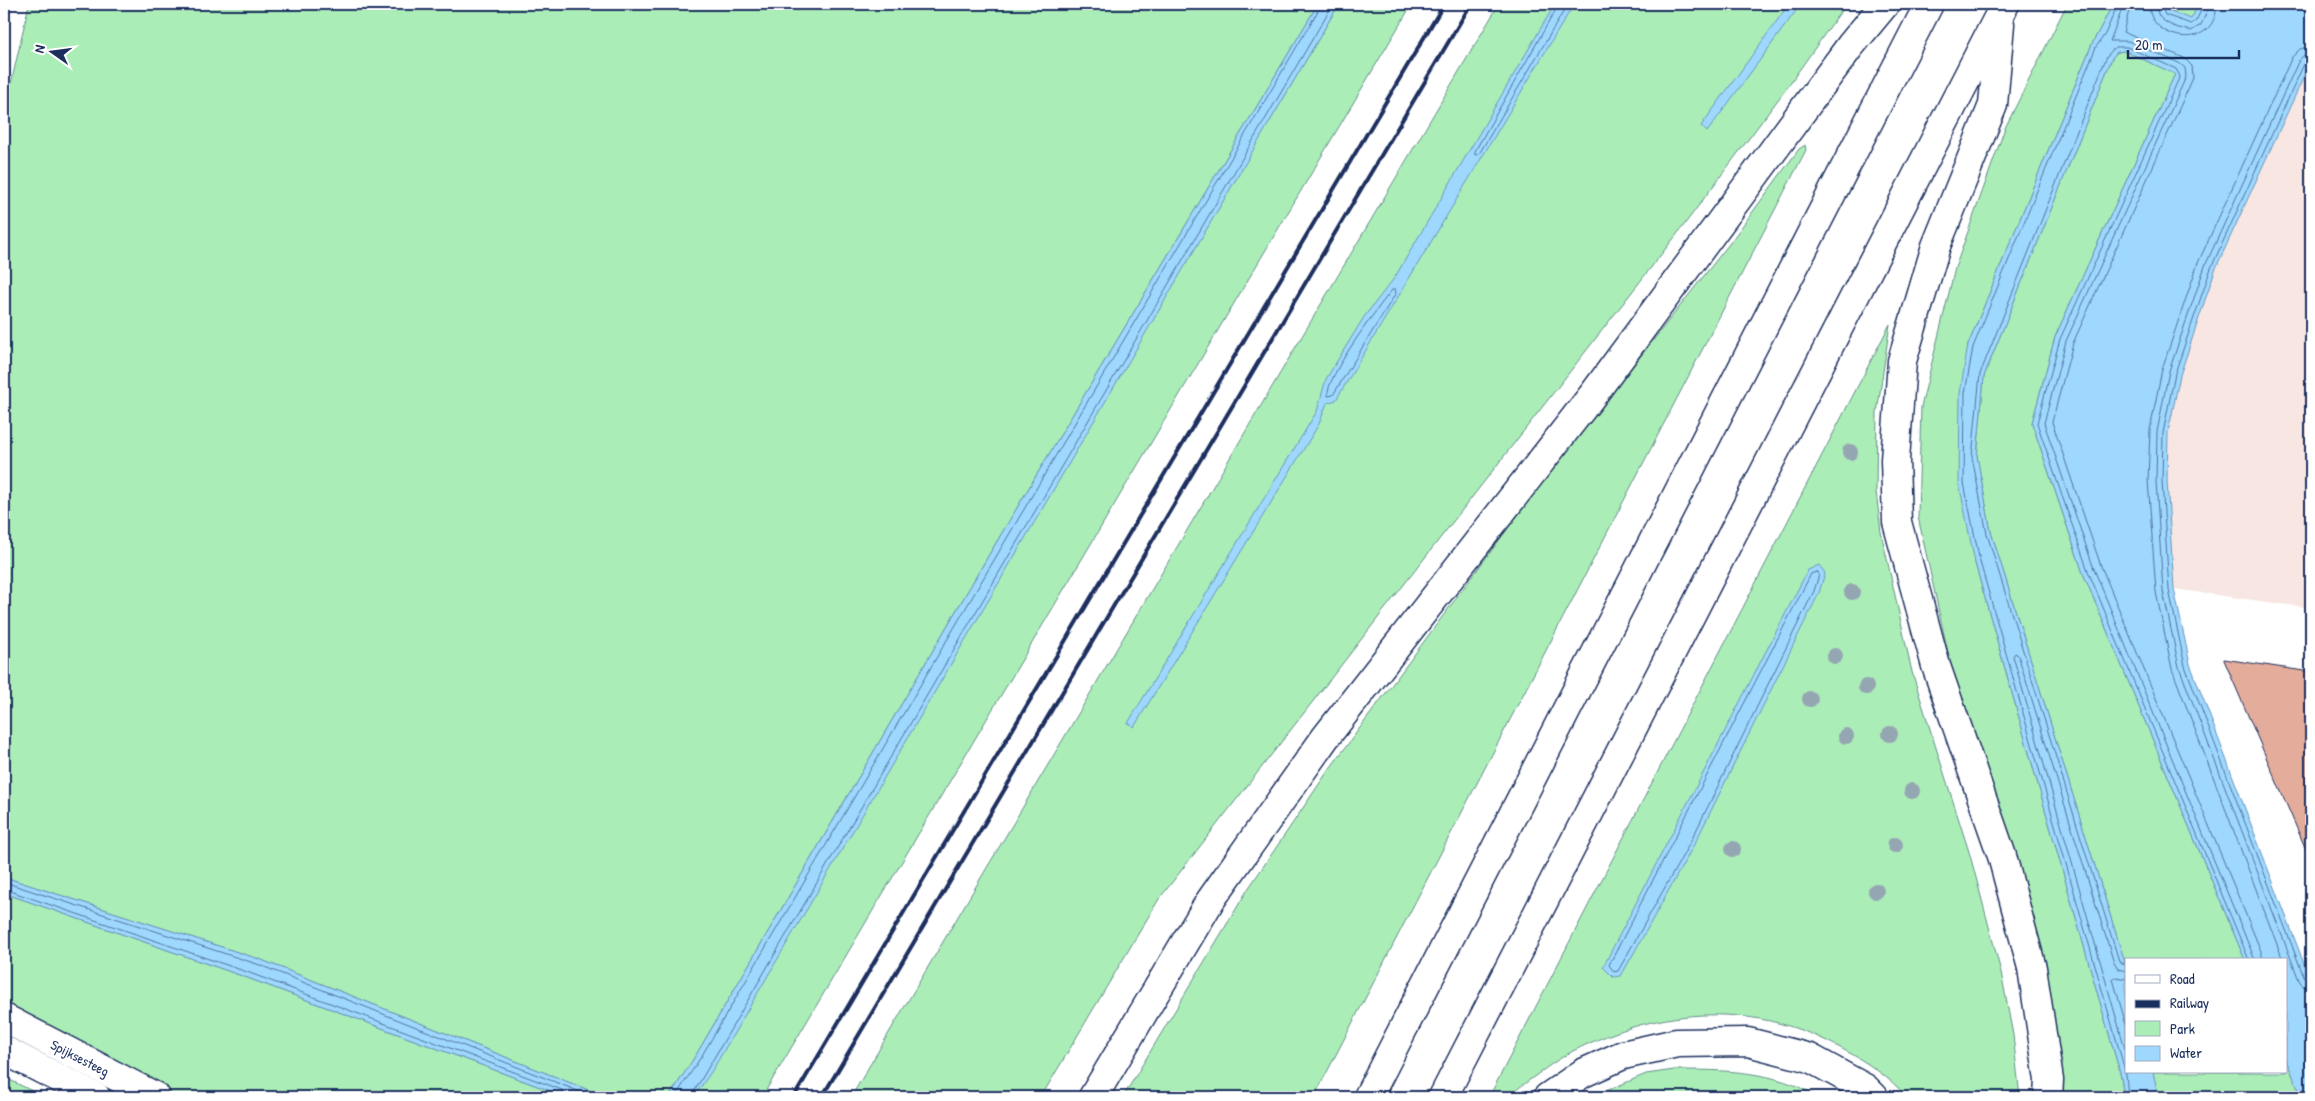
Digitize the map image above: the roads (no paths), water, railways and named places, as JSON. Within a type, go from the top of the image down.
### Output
[{"type":"main road","points":[[1093,1097],[1210,901],[1325,738],[1595,392],[1851,45],[1885,4]]},
{"type":"main road","points":[[1368,1097],[1929,4]]},
{"type":"main road","points":[[1443,1097],[2003,7]]},
{"type":"main road","points":[[2003,7],[1993,105],[1936,246],[1902,361],[1895,460],[1897,522],[1936,666],[2002,856],[2029,959],[2048,1080],[2048,1097]]},
{"type":"main road","name":"Spijksesteeg","points":[[4,1018],[156,1097]]},
{"type":"main road","points":[[1548,1097],[1583,1073],[1623,1055],[1677,1043],[1748,1042],[1810,1058],[1865,1088],[1874,1097]]},
{"type":"main road","name":"Spijksesteeg","points":[[4,1050],[96,1097]]},
{"type":"water","points":[[1318,4],[1339,4],[713,1069],[694,1097],[669,1097],[696,1055],[987,558]]},
{"type":"water","points":[[1555,4],[1574,4],[1336,400],[1327,403],[1319,424],[1134,727],[1128,723],[1317,411],[1326,379],[1364,317],[1395,277]]},
{"type":"water","points":[[1789,4],[1801,4],[1707,132],[1701,126]]},
{"type":"water","points":[[2113,4],[2171,4],[2168,11],[2191,19],[2199,4],[2311,4],[2311,61],[2215,270],[2180,375],[2168,433],[2167,481],[2174,589],[2190,664],[2311,982],[2311,1097],[2302,1097],[2288,1065],[2288,958],[2244,958],[2083,573],[2032,423],[2055,337],[2175,74],[2125,51],[2117,52],[2112,58],[1984,376],[1977,456],[1991,532],[2125,963],[2125,1074],[2153,1074],[2158,1097],[2124,1097],[2121,1076],[1975,563],[1959,483],[1960,393],[1968,345],[2092,44]]},
{"type":"water","points":[[1819,565],[1825,573],[1819,593],[1695,843],[1621,976],[1613,977],[1603,967],[1808,570]]},
{"type":"water","points":[[4,877],[259,959],[606,1097],[567,1097],[245,977],[4,893]]},
{"type":"railway","points":[[794,1097],[1444,4]]},
{"type":"railway","points":[[822,1097],[1471,4]]}]
